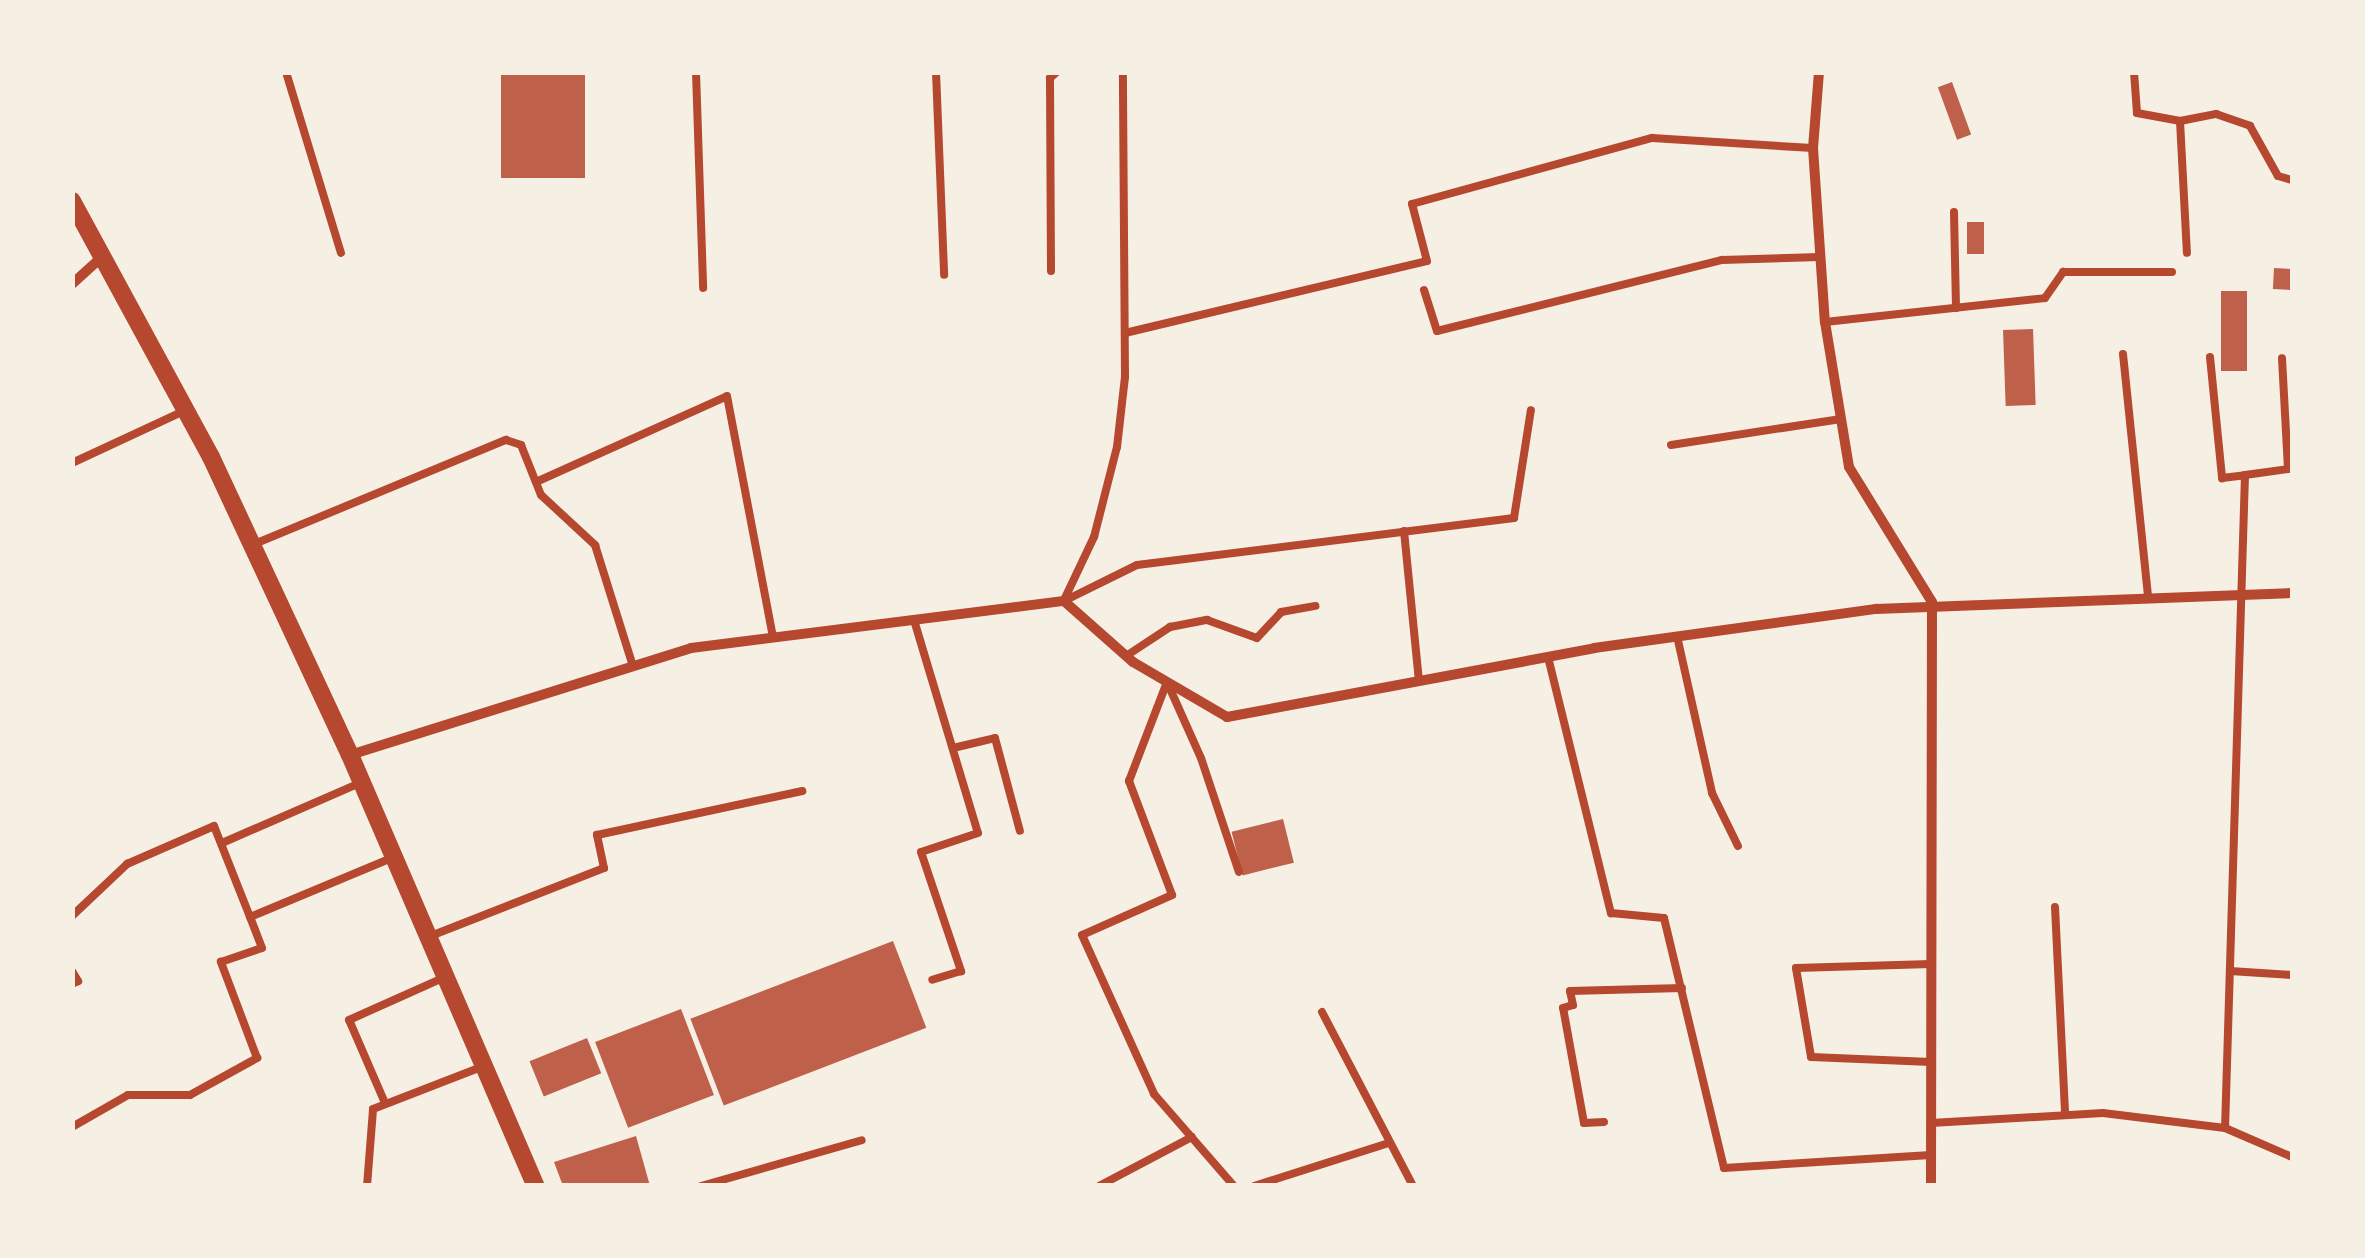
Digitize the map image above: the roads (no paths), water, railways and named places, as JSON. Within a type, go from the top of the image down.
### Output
[{"type":"street","points":[[1818,72],[1813,148],[1825,322],[1849,467],[1932,602],[1931,1186]]},
{"type":"street","points":[[72,201],[186,410],[252,545],[362,782],[536,1186]]},
{"type":"street","points":[[72,284],[104,256]]},
{"type":"street","points":[[350,756],[691,648],[1064,600],[1126,656],[1226,718],[1548,657],[1932,602],[2292,594]]},
{"type":"lane","points":[[286,72],[341,253]]},
{"type":"lane","points":[[696,72],[703,288]]},
{"type":"lane","points":[[936,72],[944,275]]},
{"type":"lane","points":[[1051,270],[1050,78],[1058,72]]},
{"type":"lane","points":[[1064,600],[1094,537],[1117,447],[1125,333],[1123,72]]},
{"type":"lane","points":[[2134,72],[2137,113],[2180,122],[2216,114],[2250,126],[2278,176],[2292,180]]},
{"type":"lane","points":[[2180,122],[2187,253]]},
{"type":"lane","points":[[1125,333],[1427,261],[1412,204],[1652,138],[1813,148]]},
{"type":"lane","points":[[1954,212],[1956,308]]},
{"type":"lane","points":[[1424,290],[1437,331],[1722,260],[1820,257]]},
{"type":"lane","points":[[1825,322],[2045,298],[2063,272],[2172,272]]},
{"type":"lane","points":[[2123,354],[2148,596]]},
{"type":"lane","points":[[2210,357],[2222,478],[2288,469],[2282,358]]},
{"type":"lane","points":[[536,482],[727,396],[773,638]]},
{"type":"lane","points":[[72,463],[186,410]]},
{"type":"lane","points":[[1064,600],[1136,565],[1514,518],[1530,410]]},
{"type":"lane","points":[[1671,445],[1841,418]]},
{"type":"lane","points":[[252,545],[506,440],[521,445],[536,482],[594,545],[633,666]]},
{"type":"lane","points":[[2225,1128],[2236,593],[2245,475]]},
{"type":"lane","points":[[1404,532],[1419,681]]},
{"type":"lane","points":[[1126,656],[1170,627],[1207,620],[1257,638],[1281,612],[1315,606]]},
{"type":"lane","points":[[914,620],[978,833],[921,852],[961,972],[932,980]]},
{"type":"lane","points":[[1678,636],[1712,793],[1738,846]]},
{"type":"lane","points":[[1548,657],[1611,913],[1664,918],[1724,1168],[1931,1155]]},
{"type":"lane","points":[[1167,682],[1201,758],[1238,872]]},
{"type":"lane","points":[[1167,682],[1129,782],[1172,896],[1082,934],[1154,1094],[1234,1186]]},
{"type":"lane","points":[[953,748],[996,738],[1020,831]]},
{"type":"lane","points":[[222,843],[362,782]]},
{"type":"lane","points":[[428,938],[604,868],[598,835],[802,790]]},
{"type":"lane","points":[[72,916],[126,864],[214,826],[262,948],[221,962],[257,1058],[190,1095],[128,1095],[72,1127]]},
{"type":"lane","points":[[250,917],[394,857]]},
{"type":"lane","points":[[2055,907],[2065,1116]]},
{"type":"lane","points":[[1932,964],[1796,968],[1811,1057],[1932,1062]]},
{"type":"lane","points":[[72,971],[78,981],[72,984]]},
{"type":"lane","points":[[2230,972],[2292,975]]},
{"type":"lane","points":[[385,1103],[349,1020],[446,977]]},
{"type":"lane","points":[[1604,1122],[1584,1124],[1563,1008],[1573,1005],[1570,991],[1682,988]]},
{"type":"lane","points":[[1322,1012],[1386,1144],[1414,1186]]},
{"type":"lane","points":[[367,1186],[372,1108],[484,1066]]},
{"type":"lane","points":[[1932,1123],[2103,1113],[2225,1128],[2292,1157]]},
{"type":"lane","points":[[1099,1186],[1192,1137]]},
{"type":"lane","points":[[701,1186],[862,1140]]},
{"type":"lane","points":[[1254,1186],[1386,1144]]}]
